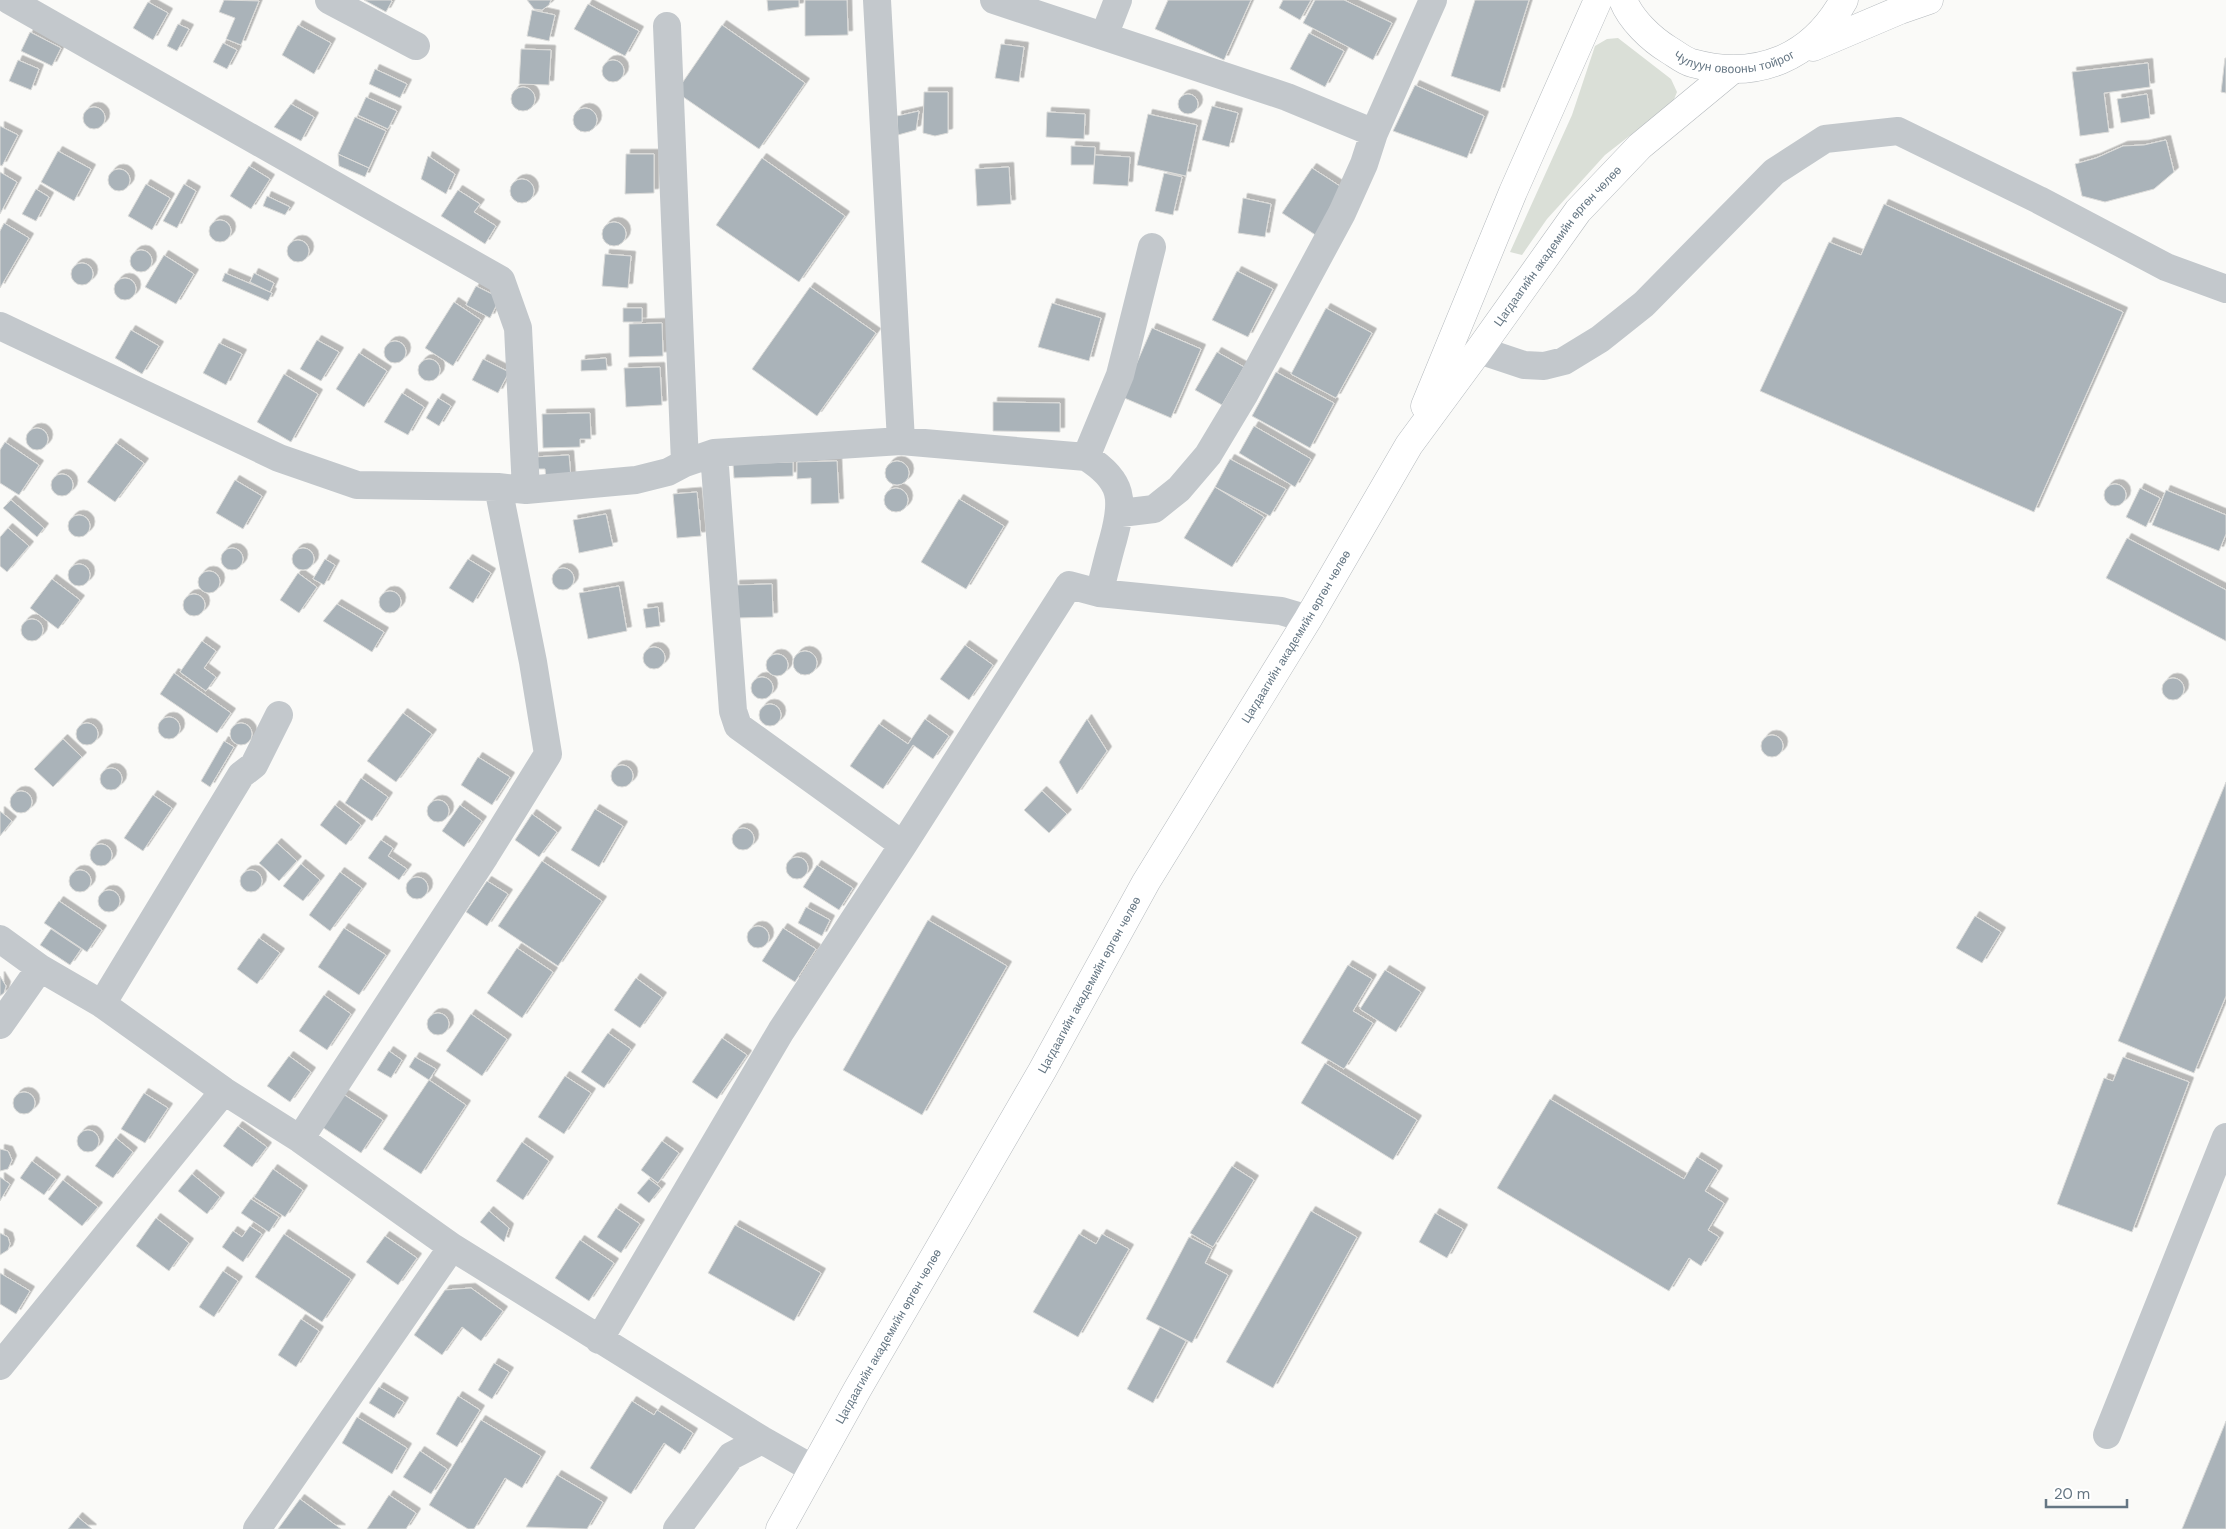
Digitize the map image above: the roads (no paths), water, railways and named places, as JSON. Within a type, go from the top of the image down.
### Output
[{"type":"highway","name":"Цагдаагийн академийн өргөн чөлөө","points":[[1409,444],[1513,192],[1598,0]]},
{"type":"highway","name":"Чулуун овооны тойрог","points":[[1623,0],[1626,8],[1653,41],[1690,63],[1732,70],[1775,63],[1807,46],[1832,20],[1844,0]]},
{"type":"highway","points":[[1775,63],[1900,10],[1929,0]]},
{"type":"highway","name":"Цагдаагийн академийн өргөн чөлөө","points":[[780,1529],[857,1390],[1042,1071],[1146,882],[1308,619],[1409,444],[1578,211],[1640,146],[1732,70]]},
{"type":"street","points":[[9,0],[501,280],[518,328],[526,490]]},
{"type":"street","points":[[329,0],[416,46]]},
{"type":"street","points":[[877,0],[901,442]]},
{"type":"street","points":[[994,0],[1287,98],[1374,133]]},
{"type":"street","points":[[1104,36],[1118,0]]},
{"type":"street","points":[[1120,513],[1154,509],[1179,489],[1208,454],[1244,395],[1342,213],[1364,164],[1374,133],[1433,0]]},
{"type":"street","points":[[667,26],[685,463]]},
{"type":"street","points":[[1479,350],[1524,365],[1544,366],[1564,361],[1600,339],[1644,304],[1774,172],[1825,139],[1898,131],[2039,200],[2166,267],[2226,289]]},
{"type":"street","points":[[1086,457],[1120,375],[1152,247]]},
{"type":"street","points":[[0,326],[279,458],[357,485],[498,487],[526,490],[636,480],[668,472],[685,463],[714,453],[901,442],[1086,457],[1100,466],[1114,483],[1120,496],[1120,513],[1099,593]]},
{"type":"street","points":[[714,453],[733,711],[738,726],[903,845]]},
{"type":"street","points":[[300,1140],[485,856],[548,754],[533,662],[498,487]]},
{"type":"street","points":[[599,1340],[781,1032],[1069,585],[1099,593],[1281,611],[1308,619]]},
{"type":"street","points":[[102,1004],[241,775],[254,765],[279,715]]},
{"type":"street","points":[[0,939],[40,968],[102,1004],[224,1091],[300,1140],[452,1248],[762,1440],[813,1469]]},
{"type":"street","points":[[0,1025],[40,968]]},
{"type":"street","points":[[0,1366],[224,1091]]},
{"type":"street","points":[[2107,1435],[2226,1137]]},
{"type":"street","points":[[257,1529],[313,1451],[452,1248]]},
{"type":"street","points":[[677,1529],[731,1456],[762,1440]]}]
